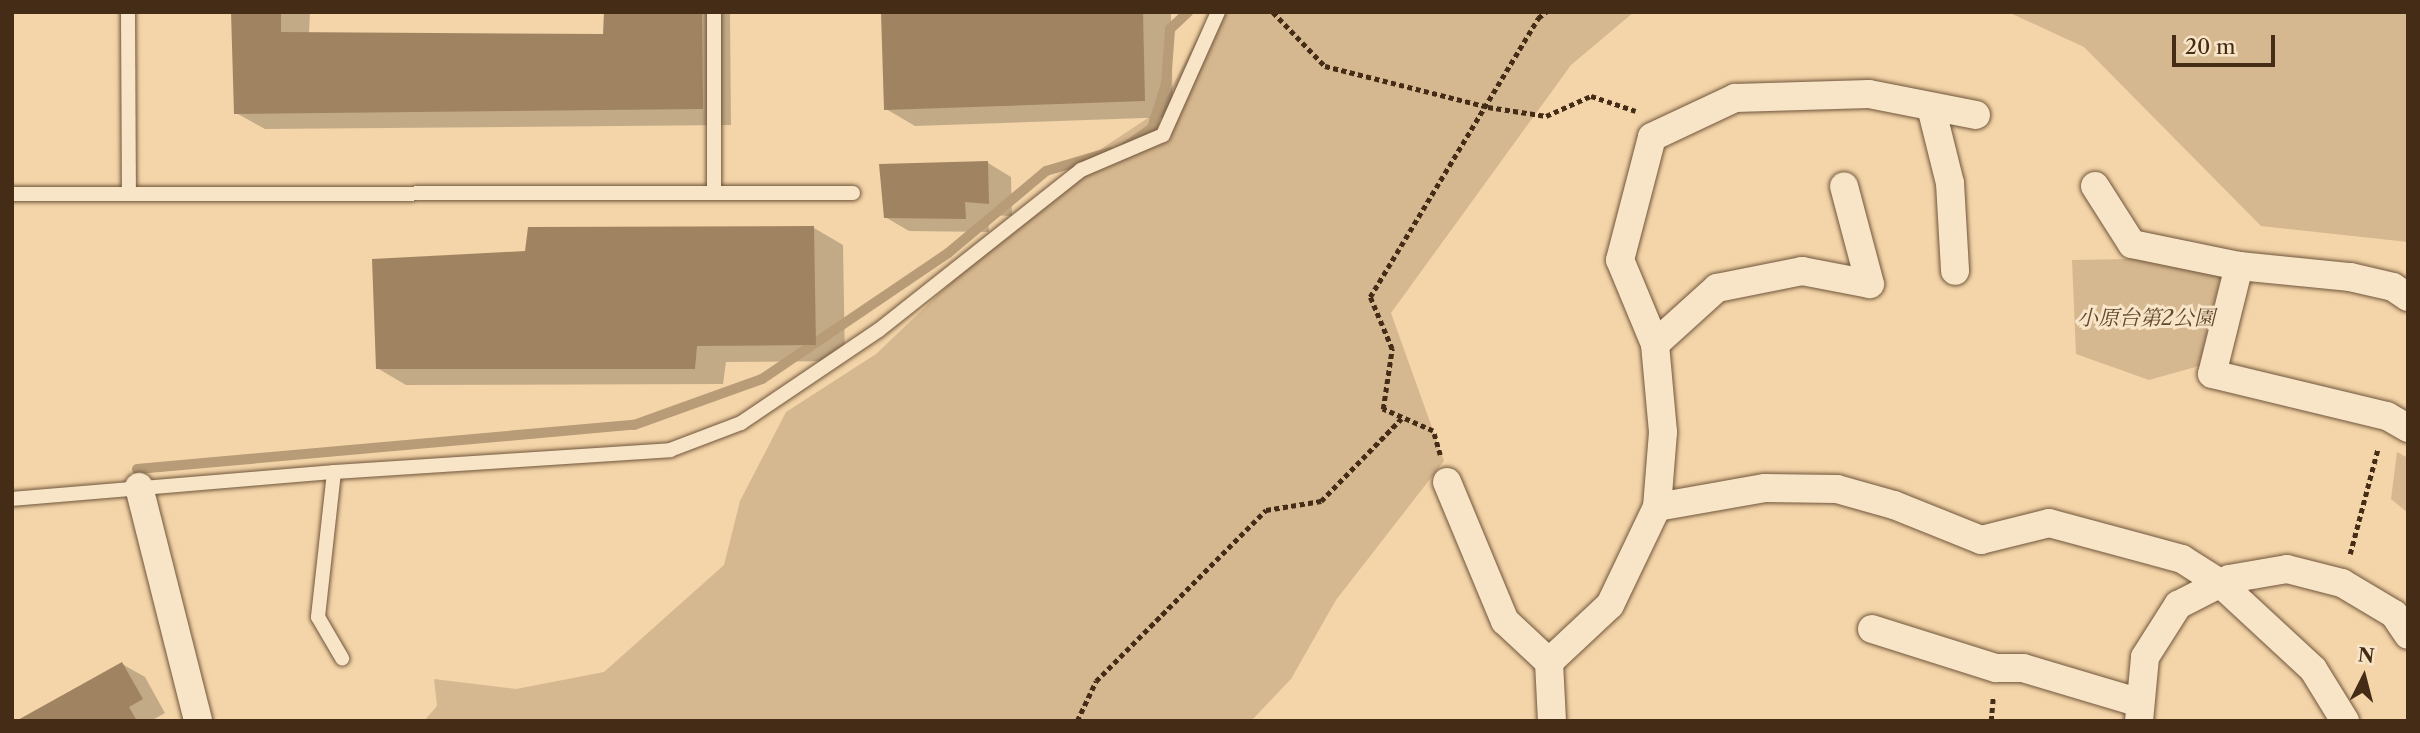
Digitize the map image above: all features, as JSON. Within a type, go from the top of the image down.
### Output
[{"type":"street","points":[[1549,662],[1610,605],[1657,507],[1663,432],[1655,344],[1620,260],[1652,137],[1735,97],[1869,94],[1976,115]]},
{"type":"street","points":[[1931,107],[1950,183],[1955,271]]},
{"type":"street","points":[[1655,344],[1717,288],[1802,271],[1870,284],[1844,186]]},
{"type":"street","points":[[2095,186],[2132,244],[2239,266],[2350,277],[2393,287],[2408,297]]},
{"type":"street","points":[[2239,266],[2212,374],[2397,422]]},
{"type":"street","points":[[1447,482],[1505,621],[1549,662],[1552,721]]},
{"type":"street","points":[[139,487],[198,721]]},
{"type":"street","points":[[1657,507],[1765,488],[1837,489],[1894,505],[1981,540],[2049,523],[2182,559],[2220,583],[2313,669],[2345,721]]},
{"type":"street","points":[[1872,629],[1996,668],[2023,668],[2138,712],[2145,657],[2178,605],[2220,583],[2287,569],[2342,583],[2394,614],[2408,635]]},
{"type":"lane","points":[[128,12],[129,193]]},
{"type":"lane","points":[[714,12],[714,193]]},
{"type":"lane","points":[[12,499],[334,472],[670,450],[741,423],[879,330],[1081,170],[1163,135],[1218,12]]},
{"type":"lane","points":[[12,194],[853,193]]},
{"type":"lane","points":[[334,472],[318,617],[342,658]]},
{"type":"path","points":[[1273,12],[1325,66],[1488,107],[1546,116],[1591,96],[1619,102],[1672,128]]},
{"type":"path","points":[[1447,482],[1433,431],[1383,409],[1392,349],[1370,297],[1488,107],[1538,18],[1546,12]]},
{"type":"path","points":[[1077,721],[1096,681],[1266,510],[1321,501],[1401,419]]},
{"type":"path","points":[[2342,583],[2397,422]]},
{"type":"green space","points":[[1211,12],[1634,12],[1571,65],[1391,313],[1444,461],[1336,600],[1291,679],[1251,721],[424,721],[437,706],[434,679],[516,689],[604,672],[724,565],[740,501],[786,412],[876,354],[1068,171],[1160,110]]},
{"type":"green space","points":[[2008,12],[2408,12],[2408,242],[2261,226],[2084,47]]},
{"type":"green space","name":"小原台第2公園","points":[[2130,259],[2222,271],[2199,366],[2149,380],[2076,354],[2072,260]]},
{"type":"green space","points":[[2397,452],[2408,458],[2408,513],[2391,499]]},
{"type":"building","points":[[231,12],[281,12],[281,32],[603,34],[604,12],[702,12],[703,109],[234,114]]},
{"type":"building","points":[[881,12],[1143,12],[1145,101],[884,110]]},
{"type":"building","points":[[988,161],[989,204],[965,202],[966,219],[884,218],[879,164]]},
{"type":"building","points":[[814,226],[816,345],[697,346],[695,369],[376,369],[372,259],[525,251],[528,227]]},
{"type":"building","points":[[122,662],[143,699],[129,707],[137,721],[16,721]]},
{"type":"waterway","points":[[1125,147],[1152,128],[1166,84],[1170,29],[1188,12]]},
{"type":"waterway","points":[[137,469],[634,425],[762,379],[948,253],[1046,171],[1110,152]]}]
